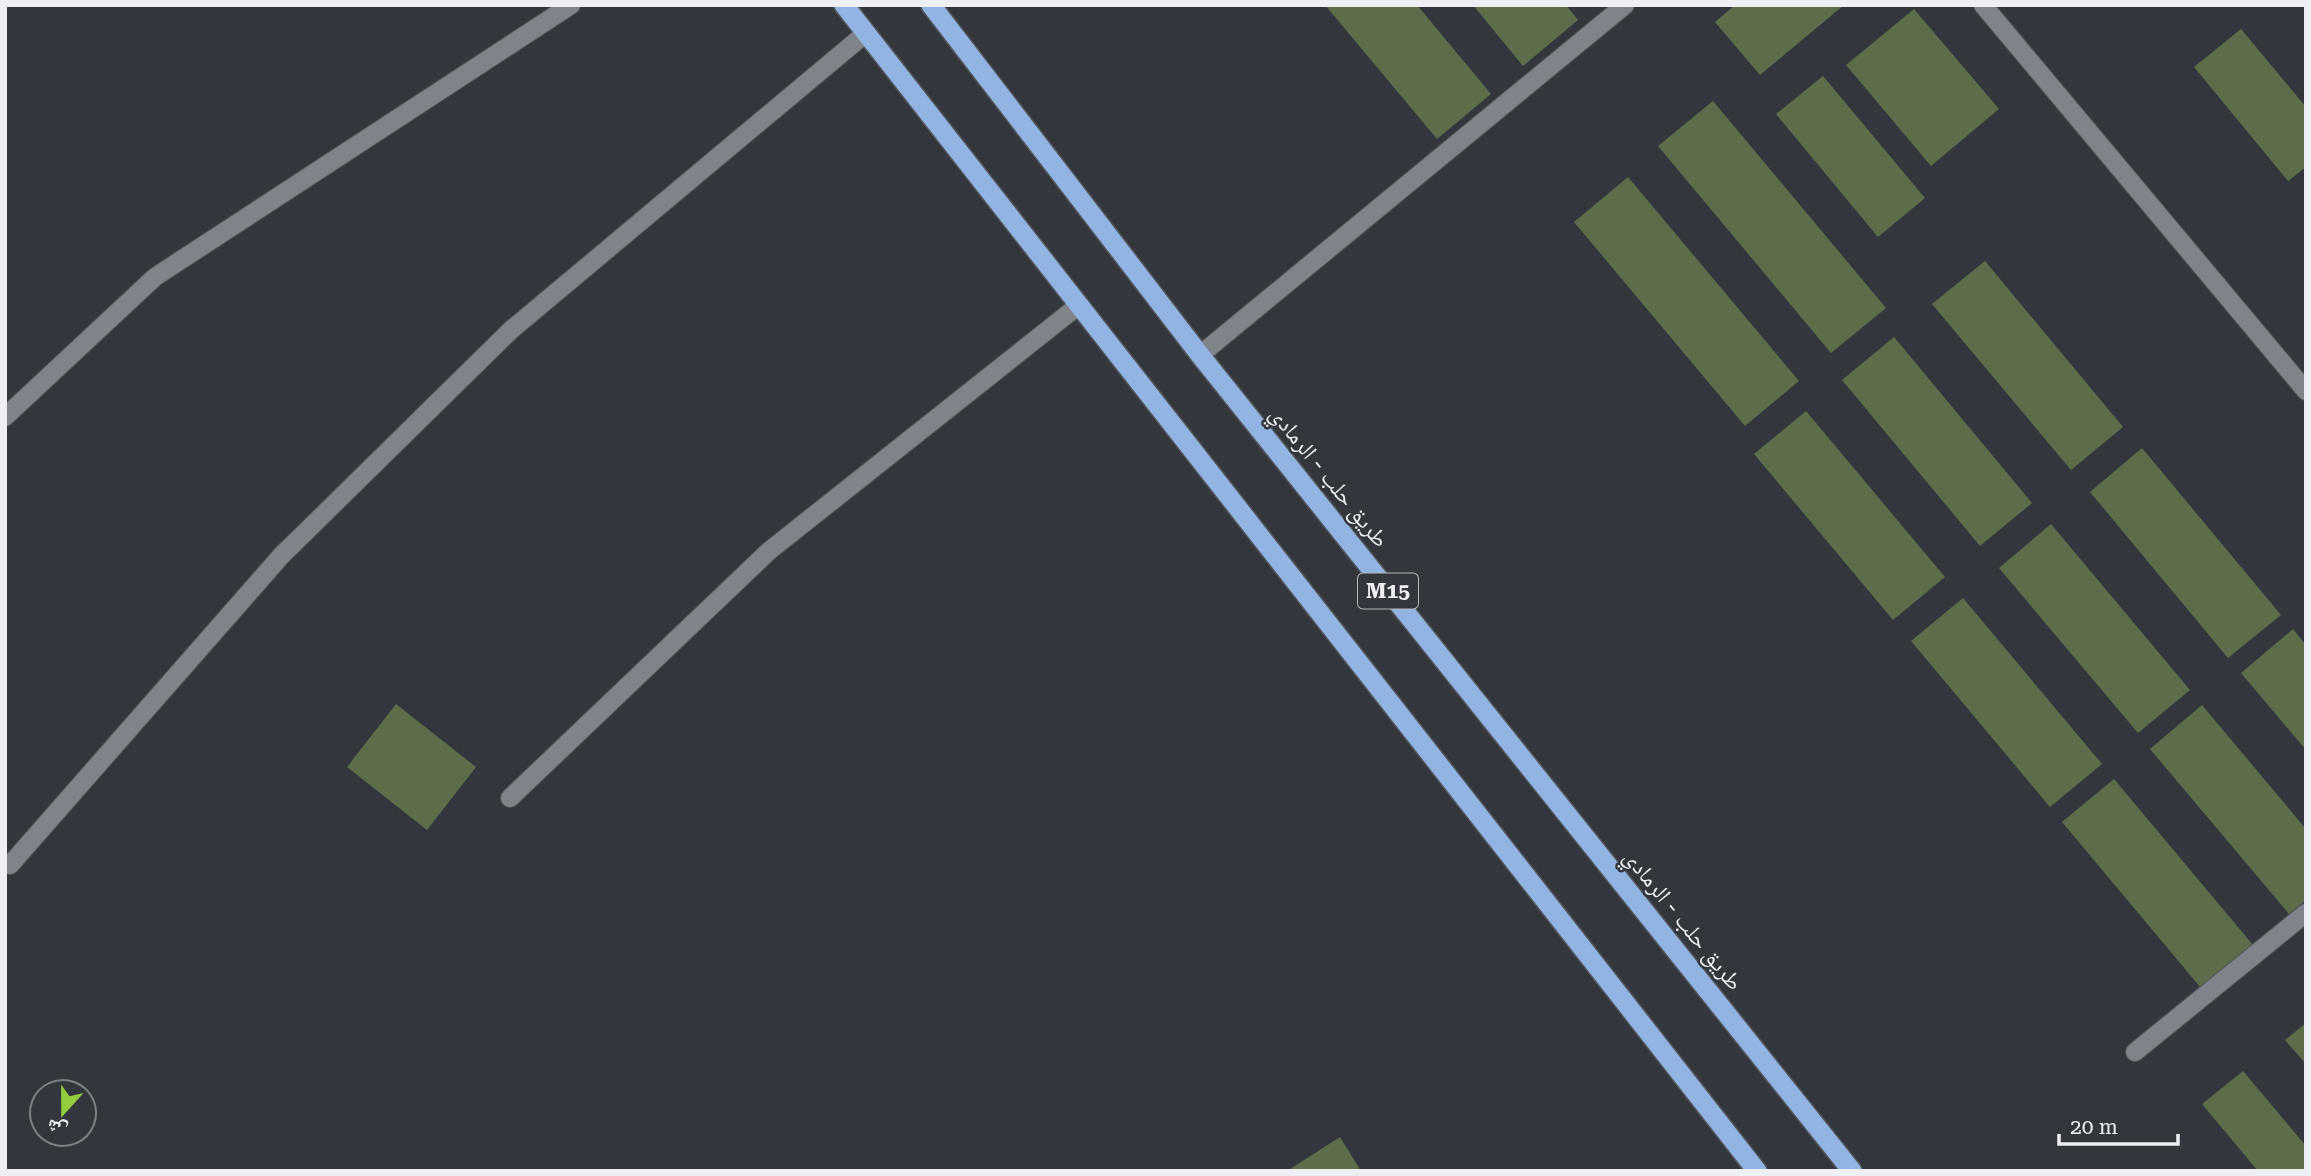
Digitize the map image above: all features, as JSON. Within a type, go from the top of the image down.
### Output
[{"type":"highway","name":"M15","points":[[844,5],[1757,1171]]},
{"type":"highway","name":"طريق حلب - الرمادي","points":[[932,5],[1200,355],[1852,1171]]},
{"type":"street","points":[[5,416],[155,277],[571,5]]},
{"type":"street","points":[[1200,355],[1625,5]]},
{"type":"street","points":[[1983,5],[2306,391]]},
{"type":"street","points":[[10,865],[281,556],[511,330],[866,33]]},
{"type":"street","points":[[510,798],[769,551],[1079,305]]},
{"type":"street","points":[[2135,1052],[2306,913]]},
{"type":"building","points":[[1325,5],[1417,5],[1491,94],[1437,139]]},
{"type":"building","points":[[1473,5],[1566,5],[1578,20],[1523,66]]},
{"type":"building","points":[[1735,5],[1844,5],[1760,75],[1715,22]]},
{"type":"building","points":[[1914,9],[1999,109],[1931,166],[1846,65]]},
{"type":"building","points":[[2241,29],[2306,107],[2306,167],[2288,181],[2194,67]]},
{"type":"building","points":[[1823,76],[1925,198],[1878,237],[1776,114]]},
{"type":"building","points":[[1713,101],[1886,308],[1831,353],[1658,146]]},
{"type":"building","points":[[1628,177],[1799,381],[1745,426],[1574,222]]},
{"type":"building","points":[[1985,261],[2123,427],[2071,470],[1932,304]]},
{"type":"building","points":[[1894,337],[2032,503],[1980,546],[1842,380]]},
{"type":"building","points":[[1806,411],[1945,577],[1893,620],[1754,454]]},
{"type":"building","points":[[2142,448],[2281,615],[2228,658],[2090,492]]},
{"type":"building","points":[[2051,524],[2190,690],[2138,733],[1999,568]]},
{"type":"building","points":[[1963,598],[2102,764],[2050,807],[1911,641]]},
{"type":"building","points":[[2293,629],[2306,645],[2306,750],[2241,673]]},
{"type":"building","points":[[396,704],[476,767],[427,830],[347,767]]},
{"type":"building","points":[[2202,705],[2306,829],[2306,900],[2289,914],[2150,749]]},
{"type":"building","points":[[2114,779],[2253,945],[2201,988],[2062,822]]},
{"type":"building","points":[[2306,1023],[2306,1064],[2285,1040]]},
{"type":"building","points":[[2243,1071],[2306,1146],[2306,1171],[2258,1171],[2202,1104]]},
{"type":"building","points":[[1340,1137],[1361,1171],[1287,1171]]}]
